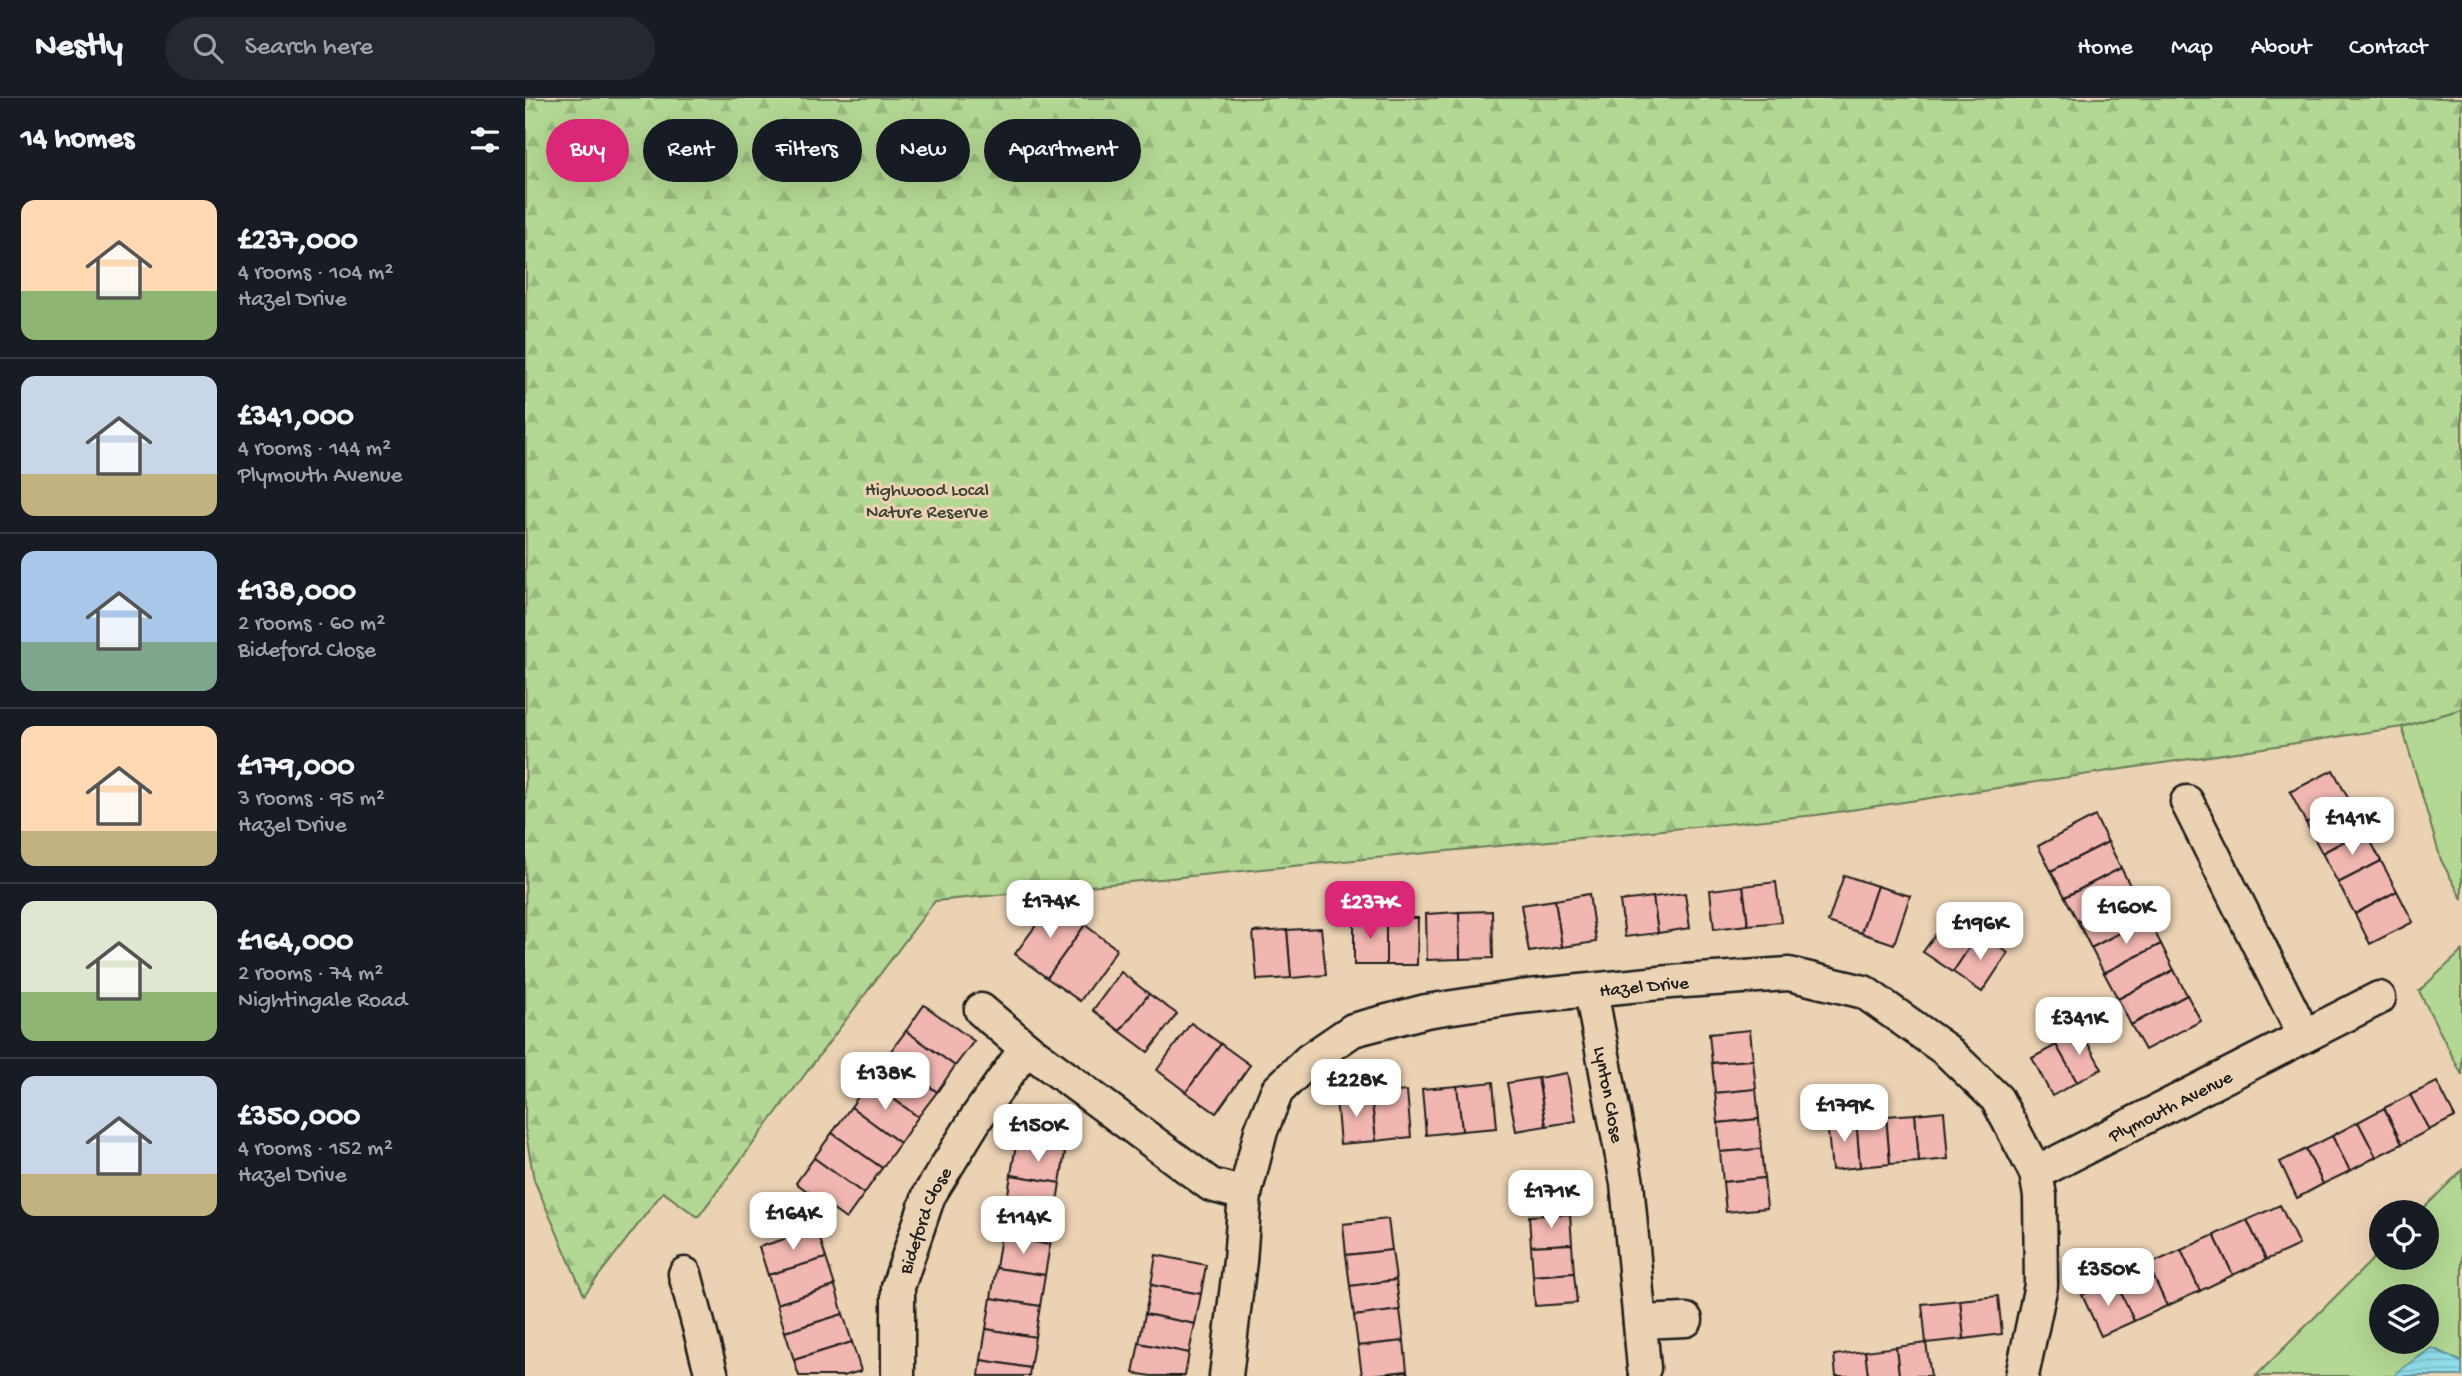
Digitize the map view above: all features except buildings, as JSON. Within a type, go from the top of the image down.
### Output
[{"type":"street","points":[[2187,803],[2304,1035]]},
{"type":"street","name":"Hazel Drive","points":[[1226,1376],[1245,1194],[1261,1130],[1277,1091],[1309,1060],[1353,1030],[1426,1011],[1520,997],[1789,974],[1864,992],[1946,1050],[1997,1099],[2036,1173],[2040,1196],[2041,1285],[2022,1376]]},
{"type":"street","name":"Lynton Close","points":[[1591,991],[1627,1183],[1644,1368]]},
{"type":"street","name":"Plymouth Avenue","points":[[2036,1173],[2379,998]]},
{"type":"street","points":[[981,1010],[1026,1048],[1211,1185],[1245,1194]]},
{"type":"street","name":"Bideford Close","points":[[898,1376],[898,1287],[929,1195],[977,1117],[1026,1048]]},
{"type":"street","points":[[685,1274],[712,1376]]},
{"type":"street","points":[[1640,1322],[1686,1320]]},
{"type":"green space","name":"Highwood Local Nature Reserve","points":[[526,98],[2462,98],[2462,709],[2402,727],[1817,815],[935,901],[698,1217],[663,1192],[584,1295],[534,1180],[525,1129]]},
{"type":"green space","points":[[2462,709],[2462,899],[2441,860],[2402,727]]},
{"type":"green space","points":[[2462,951],[2462,1075],[2419,991]]},
{"type":"green space","points":[[2462,1170],[2462,1376],[2256,1376],[2369,1263],[2369,1270],[2439,1270],[2439,1200],[2432,1200]]},
{"type":"water","points":[[2439,1351],[2462,1362],[2462,1376],[2396,1376],[2397,1372],[2423,1354],[2439,1354]]}]
